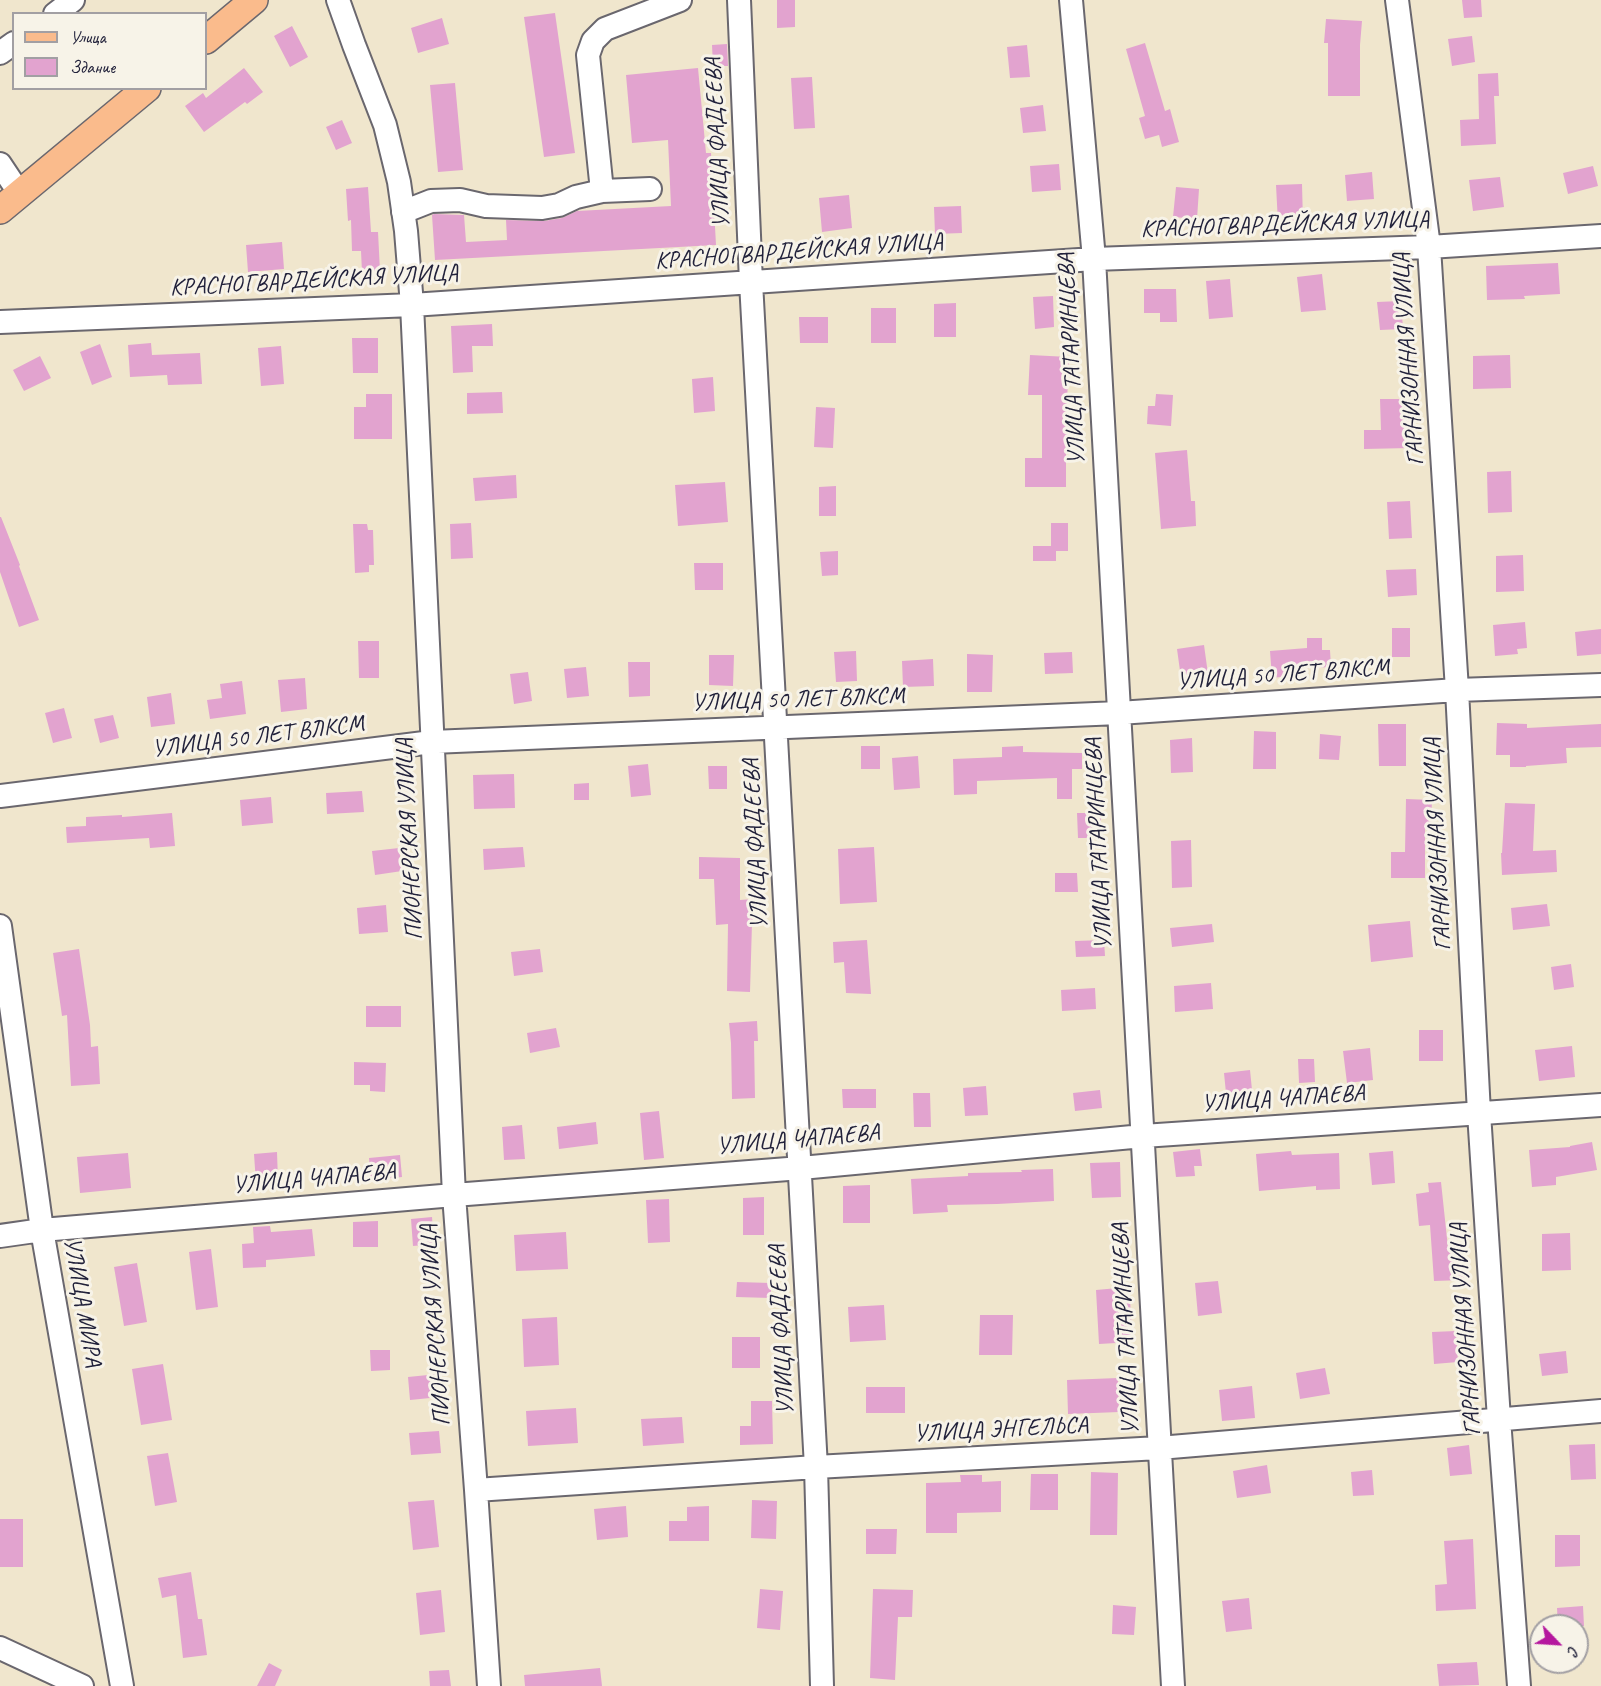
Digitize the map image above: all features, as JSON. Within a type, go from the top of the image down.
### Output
[{"type":"main road","points":[[207,39],[254,0]]},
{"type":"main road","points":[[10,202],[145,90]]},
{"type":"street","points":[[58,12],[73,0]]},
{"type":"street","name":"ПИОНЕРСКАЯ УЛИЦА","points":[[338,0],[385,125],[399,183],[412,304],[453,1195],[489,1686]]},
{"type":"street","points":[[602,191],[588,55],[593,40],[605,29],[680,0]]},
{"type":"street","name":"УЛИЦА ФАДЕЕВА","points":[[739,0],[751,282],[816,1467],[822,1686]]},
{"type":"street","name":"УЛИЦА ТАТАРИНЦЕВА","points":[[1071,0],[1094,259],[1173,1686]]},
{"type":"street","name":"ГАРНИЗОННАЯ УЛИЦА","points":[[1397,0],[1429,247],[1457,690],[1479,1113],[1519,1686]]},
{"type":"street","points":[[0,165],[10,202]]},
{"type":"street","points":[[403,212],[431,201],[446,200],[460,200],[486,206],[542,208],[602,191],[650,189]]},
{"type":"street","name":"КРАСНОГВАРДЕЙСКАЯ УЛИЦА","points":[[0,322],[412,304],[1094,259],[1429,247],[1601,236]]},
{"type":"street","name":"УЛИЦА 50 ЛЕТ ВЛКСМ","points":[[0,796],[432,742],[1119,713],[1457,690],[1601,685]]},
{"type":"street","name":"УЛИЦА МИРА","points":[[0,926],[42,1230],[122,1686]]},
{"type":"street","name":"УЛИЦА ЧАПАЕВА","points":[[0,1236],[42,1230],[801,1168],[1143,1136],[1601,1105]]},
{"type":"street","name":"УЛИЦА ЭНГЕЛЬСА","points":[[476,1490],[816,1467],[1159,1448],[1601,1411]]},
{"type":"street","points":[[0,1648],[82,1686]]},
{"type":"building","points":[[777,0],[795,0],[795,27],[777,28]]},
{"type":"building","points":[[1462,0],[1481,0],[1482,17],[1464,18]]},
{"type":"building","points":[[555,13],[575,153],[544,157],[524,17]]},
{"type":"building","points":[[442,18],[449,44],[418,53],[411,28]]},
{"type":"building","points":[[1326,19],[1362,21],[1360,96],[1328,96],[1328,43],[1324,43]]},
{"type":"building","points":[[292,26],[308,57],[290,67],[274,36]]},
{"type":"building","points":[[1472,36],[1475,62],[1452,66],[1448,39]]},
{"type":"building","points":[[1145,43],[1165,111],[1170,109],[1179,142],[1162,147],[1159,135],[1145,139],[1139,118],[1145,116],[1126,49]]},
{"type":"building","points":[[727,44],[728,66],[713,66],[712,45]]},
{"type":"building","points":[[1027,45],[1030,77],[1010,78],[1007,47]]},
{"type":"building","points":[[244,68],[263,92],[247,104],[245,102],[204,132],[185,106],[203,93],[206,98]]},
{"type":"building","points":[[698,68],[706,153],[711,153],[716,245],[435,260],[432,215],[434,214],[464,215],[466,242],[507,240],[506,220],[544,221],[562,218],[577,211],[671,206],[668,140],[632,143],[626,75]]},
{"type":"building","points":[[1498,73],[1499,96],[1494,96],[1496,144],[1461,146],[1460,120],[1479,119],[1478,74]]},
{"type":"building","points":[[812,77],[815,128],[794,129],[791,78]]},
{"type":"building","points":[[455,83],[463,170],[438,172],[430,85]]},
{"type":"building","points":[[1043,105],[1046,131],[1023,133],[1020,108]]},
{"type":"building","points":[[342,120],[352,143],[336,150],[326,127]]},
{"type":"building","points":[[1059,164],[1061,190],[1032,192],[1030,166]]},
{"type":"building","points":[[1593,166],[1598,186],[1568,194],[1563,173]]},
{"type":"building","points":[[1372,172],[1374,199],[1347,201],[1345,175]]},
{"type":"building","points":[[1500,177],[1504,207],[1473,211],[1469,180]]},
{"type":"building","points":[[1302,184],[1303,222],[1278,223],[1276,185]]},
{"type":"building","points":[[368,187],[371,232],[378,232],[380,271],[362,272],[361,251],[352,251],[351,220],[348,221],[346,189]]},
{"type":"building","points":[[1176,187],[1199,189],[1197,219],[1173,217]]},
{"type":"building","points":[[849,195],[852,228],[822,232],[819,198]]},
{"type":"building","points":[[961,206],[962,233],[935,234],[934,207]]},
{"type":"building","points":[[282,242],[284,269],[248,272],[246,245]]},
{"type":"building","points":[[1558,263],[1560,294],[1524,296],[1525,299],[1487,300],[1486,266]]},
{"type":"building","points":[[1322,274],[1326,310],[1301,312],[1297,277]]},
{"type":"building","points":[[1230,279],[1233,317],[1209,319],[1206,281]]},
{"type":"building","points":[[1144,289],[1176,289],[1177,322],[1160,322],[1160,313],[1144,313]]},
{"type":"building","points":[[1053,296],[1054,327],[1035,329],[1033,297]]},
{"type":"building","points":[[1401,301],[1403,329],[1380,330],[1377,302]]},
{"type":"building","points":[[956,303],[956,337],[934,337],[934,304]]},
{"type":"building","points":[[871,308],[896,308],[896,343],[871,343]]},
{"type":"building","points":[[799,317],[828,317],[828,343],[800,343]]},
{"type":"building","points":[[492,324],[493,346],[472,346],[473,372],[453,373],[451,326]]},
{"type":"building","points":[[352,338],[378,338],[378,373],[353,373]]},
{"type":"building","points":[[151,343],[152,355],[200,353],[202,384],[168,385],[167,375],[130,377],[128,345]]},
{"type":"building","points":[[100,344],[112,377],[92,385],[80,352]]},
{"type":"building","points":[[281,346],[284,384],[261,386],[258,348]]},
{"type":"building","points":[[1030,355],[1069,357],[1066,423],[1073,423],[1073,440],[1066,440],[1066,487],[1025,487],[1025,458],[1042,458],[1042,395],[1028,395]]},
{"type":"building","points":[[1510,355],[1511,388],[1473,389],[1473,356]]},
{"type":"building","points":[[40,356],[51,378],[24,391],[13,370]]},
{"type":"building","points":[[713,377],[715,411],[694,413],[692,379]]},
{"type":"building","points":[[502,392],[503,413],[467,414],[467,393]]},
{"type":"building","points":[[366,394],[392,394],[392,439],[354,439],[354,407],[366,407]]},
{"type":"building","points":[[1156,394],[1173,395],[1171,426],[1147,424],[1148,406],[1155,406]]},
{"type":"building","points":[[1380,399],[1409,399],[1410,448],[1364,449],[1364,430],[1381,430]]},
{"type":"building","points":[[816,407],[835,408],[833,448],[814,447]]},
{"type":"building","points":[[1187,450],[1191,501],[1195,501],[1196,526],[1161,529],[1155,453]]},
{"type":"building","points":[[1511,471],[1512,512],[1488,513],[1487,472]]},
{"type":"building","points":[[516,475],[517,498],[475,501],[473,478]]},
{"type":"building","points":[[725,482],[728,522],[678,526],[675,485]]},
{"type":"building","points":[[836,486],[836,516],[819,516],[819,487]]},
{"type":"building","points":[[1410,501],[1412,538],[1389,539],[1387,502]]},
{"type":"building","points":[[0,517],[39,620],[19,627],[0,572]]},
{"type":"building","points":[[471,523],[473,558],[451,559],[450,524]]},
{"type":"building","points":[[1051,523],[1068,523],[1068,551],[1056,551],[1056,561],[1033,561],[1033,546],[1051,546]]},
{"type":"building","points":[[353,524],[367,524],[368,530],[373,530],[374,565],[369,565],[369,572],[355,573]]},
{"type":"building","points":[[838,551],[838,575],[822,576],[820,552]]},
{"type":"building","points":[[1523,555],[1524,591],[1496,592],[1496,556]]},
{"type":"building","points":[[694,563],[723,563],[723,590],[695,590]]},
{"type":"building","points":[[1416,569],[1417,595],[1388,597],[1386,570]]},
{"type":"building","points":[[1525,622],[1527,648],[1517,649],[1518,654],[1495,656],[1493,625]]},
{"type":"building","points":[[1392,628],[1410,628],[1410,657],[1392,657]]},
{"type":"building","points":[[1601,629],[1601,654],[1577,656],[1575,632]]},
{"type":"building","points":[[1307,638],[1322,638],[1322,650],[1330,650],[1331,667],[1288,669],[1289,676],[1272,678],[1270,651],[1307,648]]},
{"type":"building","points":[[358,641],[379,641],[379,678],[359,678]]},
{"type":"building","points":[[1204,645],[1208,674],[1181,678],[1177,649]]},
{"type":"building","points":[[856,651],[857,681],[836,682],[834,652]]},
{"type":"building","points":[[1072,652],[1073,673],[1045,674],[1044,653]]},
{"type":"building","points":[[967,654],[993,655],[992,692],[967,692]]},
{"type":"building","points":[[709,655],[734,655],[733,686],[709,685]]},
{"type":"building","points":[[933,659],[934,686],[903,687],[902,661]]},
{"type":"building","points":[[628,662],[650,662],[650,696],[629,697]]},
{"type":"building","points":[[586,667],[589,696],[567,698],[564,669]]},
{"type":"building","points":[[528,672],[532,701],[514,704],[510,674]]},
{"type":"building","points":[[305,678],[307,709],[281,712],[278,680]]},
{"type":"building","points":[[242,681],[246,714],[210,719],[207,700],[222,698],[220,684]]},
{"type":"building","points":[[171,693],[175,724],[151,727],[147,697]]},
{"type":"building","points":[[64,708],[72,738],[53,743],[45,713]]},
{"type":"building","points":[[113,715],[119,738],[100,743],[94,719]]},
{"type":"building","points":[[1497,723],[1527,724],[1527,728],[1601,724],[1601,747],[1566,748],[1567,763],[1510,767],[1510,755],[1496,755]]},
{"type":"building","points":[[1378,724],[1406,724],[1406,766],[1379,766]]},
{"type":"building","points":[[1254,731],[1276,732],[1276,769],[1253,769]]},
{"type":"building","points":[[1320,734],[1341,736],[1339,760],[1319,759]]},
{"type":"building","points":[[1192,738],[1193,772],[1171,773],[1170,740]]},
{"type":"building","points":[[861,746],[880,746],[880,769],[861,769]]},
{"type":"building","points":[[1023,746],[1023,752],[1082,753],[1082,769],[1072,769],[1072,799],[1057,799],[1057,778],[977,781],[977,794],[954,795],[953,759],[1002,757],[1002,747]]},
{"type":"building","points":[[918,756],[920,788],[894,790],[892,758]]},
{"type":"building","points":[[648,764],[651,795],[631,797],[628,766]]},
{"type":"building","points":[[708,766],[727,766],[727,789],[709,789]]},
{"type":"building","points":[[514,774],[515,808],[474,809],[473,775]]},
{"type":"building","points":[[589,783],[589,800],[574,800],[574,784]]},
{"type":"building","points":[[362,791],[364,812],[327,814],[326,793]]},
{"type":"building","points":[[271,797],[273,823],[242,826],[240,800]]},
{"type":"building","points":[[1406,799],[1432,800],[1431,824],[1425,824],[1425,878],[1391,878],[1391,852],[1405,852]]},
{"type":"building","points":[[1505,803],[1535,804],[1533,851],[1556,850],[1557,872],[1502,875],[1501,853]]},
{"type":"building","points":[[172,813],[175,846],[150,848],[149,838],[67,843],[66,827],[86,826],[86,817]]},
{"type":"building","points":[[1077,813],[1101,813],[1101,838],[1078,838]]},
{"type":"building","points":[[1191,840],[1192,887],[1172,888],[1171,841]]},
{"type":"building","points":[[523,847],[525,867],[484,870],[483,849]]},
{"type":"building","points":[[874,847],[877,902],[840,904],[838,849]]},
{"type":"building","points":[[399,848],[402,871],[375,875],[372,851]]},
{"type":"building","points":[[699,857],[740,858],[740,900],[753,899],[750,992],[727,991],[728,924],[716,925],[714,879],[699,879]]},
{"type":"building","points":[[1055,873],[1077,873],[1078,892],[1055,892]]},
{"type":"building","points":[[1547,904],[1550,926],[1513,930],[1511,908]]},
{"type":"building","points":[[386,905],[388,932],[359,934],[357,908]]},
{"type":"building","points":[[1410,921],[1413,957],[1371,962],[1368,925]]},
{"type":"building","points":[[1212,924],[1214,942],[1172,947],[1170,928]]},
{"type":"building","points":[[867,940],[871,994],[846,993],[844,962],[834,963],[833,942]]},
{"type":"building","points":[[1104,940],[1105,956],[1076,957],[1075,941]]},
{"type":"building","points":[[79,949],[91,1047],[98,1046],[100,1084],[71,1086],[67,1015],[62,1016],[53,953]]},
{"type":"building","points":[[540,949],[543,972],[514,976],[511,952]]},
{"type":"building","points":[[1571,964],[1574,987],[1554,990],[1551,967]]},
{"type":"building","points":[[1211,983],[1213,1009],[1175,1012],[1174,986]]},
{"type":"building","points":[[1095,988],[1096,1009],[1062,1011],[1061,990]]},
{"type":"building","points":[[366,1006],[401,1006],[401,1027],[366,1027]]},
{"type":"building","points":[[757,1021],[758,1041],[754,1041],[755,1098],[732,1099],[729,1023]]},
{"type":"building","points":[[556,1028],[560,1047],[530,1053],[527,1033]]},
{"type":"building","points":[[1419,1030],[1443,1030],[1443,1061],[1419,1061]]},
{"type":"building","points":[[1572,1046],[1575,1077],[1539,1081],[1535,1050]]},
{"type":"building","points":[[1370,1048],[1373,1080],[1347,1083],[1343,1051]]},
{"type":"building","points":[[1298,1059],[1314,1059],[1315,1082],[1299,1083]]},
{"type":"building","points":[[354,1062],[386,1063],[385,1092],[370,1091],[370,1085],[354,1085]]},
{"type":"building","points":[[1250,1070],[1252,1090],[1226,1093],[1224,1073]]},
{"type":"building","points":[[986,1086],[988,1115],[965,1116],[963,1088]]},
{"type":"building","points":[[842,1089],[876,1089],[876,1108],[843,1108]]},
{"type":"building","points":[[1100,1090],[1102,1108],[1075,1111],[1073,1093]]},
{"type":"building","points":[[913,1093],[930,1093],[931,1127],[914,1127]]},
{"type":"building","points":[[659,1111],[664,1158],[644,1160],[640,1113]]},
{"type":"building","points":[[596,1122],[598,1144],[559,1149],[557,1127]]},
{"type":"building","points":[[522,1125],[525,1159],[504,1160],[502,1127]]},
{"type":"building","points":[[1592,1142],[1597,1170],[1556,1177],[1556,1185],[1532,1187],[1529,1150],[1570,1147]]},
{"type":"building","points":[[1200,1149],[1202,1166],[1194,1166],[1195,1176],[1176,1177],[1173,1152]]},
{"type":"building","points":[[1291,1151],[1292,1155],[1339,1153],[1340,1189],[1316,1190],[1316,1186],[1259,1191],[1256,1154]]},
{"type":"building","points":[[1393,1151],[1395,1183],[1372,1185],[1369,1153]]},
{"type":"building","points":[[277,1152],[278,1181],[256,1183],[254,1154]]},
{"type":"building","points":[[128,1153],[131,1188],[80,1193],[77,1157]]},
{"type":"building","points":[[400,1155],[402,1177],[371,1180],[369,1158]]},
{"type":"building","points":[[1120,1162],[1121,1197],[1092,1198],[1090,1163]]},
{"type":"building","points":[[1053,1169],[1054,1201],[947,1205],[948,1212],[913,1214],[911,1179],[968,1176],[968,1173]]},
{"type":"building","points":[[1441,1182],[1448,1248],[1462,1247],[1464,1280],[1434,1281],[1430,1225],[1419,1226],[1416,1194],[1429,1192],[1428,1183]]},
{"type":"building","points":[[870,1185],[870,1223],[843,1223],[843,1186]]},
{"type":"building","points":[[764,1197],[764,1235],[743,1235],[743,1198]]},
{"type":"building","points":[[669,1199],[670,1242],[648,1243],[646,1200]]},
{"type":"building","points":[[432,1217],[434,1244],[413,1246],[411,1219]]},
{"type":"building","points":[[378,1221],[378,1247],[353,1247],[353,1222]]},
{"type":"building","points":[[270,1226],[271,1232],[312,1229],[315,1256],[266,1260],[266,1267],[243,1268],[242,1244],[254,1243],[253,1227]]},
{"type":"building","points":[[566,1232],[568,1269],[516,1271],[514,1235]]},
{"type":"building","points":[[1570,1233],[1571,1270],[1542,1271],[1542,1234]]},
{"type":"building","points":[[211,1249],[218,1307],[196,1310],[189,1252]]},
{"type":"building","points":[[137,1263],[147,1322],[124,1326],[114,1267]]},
{"type":"building","points":[[1218,1281],[1222,1313],[1198,1316],[1195,1283]]},
{"type":"building","points":[[737,1282],[771,1283],[771,1298],[736,1297]]},
{"type":"building","points":[[1129,1287],[1133,1342],[1099,1344],[1096,1290]]},
{"type":"building","points":[[884,1305],[886,1340],[850,1342],[848,1307]]},
{"type":"building","points":[[980,1315],[1013,1315],[1012,1355],[979,1355]]},
{"type":"building","points":[[557,1317],[559,1365],[524,1367],[522,1319]]},
{"type":"building","points":[[1456,1331],[1458,1362],[1434,1364],[1432,1332]]},
{"type":"building","points":[[732,1337],[760,1337],[760,1368],[732,1368]]},
{"type":"building","points":[[370,1350],[390,1350],[390,1370],[371,1371]]},
{"type":"building","points":[[1566,1351],[1568,1373],[1542,1376],[1539,1354]]},
{"type":"building","points":[[163,1364],[172,1420],[141,1425],[132,1369]]},
{"type":"building","points":[[1325,1368],[1330,1394],[1300,1399],[1296,1373]]},
{"type":"building","points":[[438,1374],[440,1397],[410,1400],[408,1377]]},
{"type":"building","points":[[1118,1378],[1119,1412],[1068,1414],[1067,1380]]},
{"type":"building","points":[[1252,1386],[1255,1418],[1222,1421],[1219,1390]]},
{"type":"building","points":[[866,1387],[905,1387],[905,1413],[866,1413]]},
{"type":"building","points":[[751,1401],[772,1401],[773,1444],[740,1445],[740,1426],[751,1426]]},
{"type":"building","points":[[576,1408],[578,1443],[528,1446],[526,1411]]},
{"type":"building","points":[[682,1417],[684,1443],[643,1446],[641,1419]]},
{"type":"building","points":[[439,1431],[441,1453],[411,1455],[409,1433]]},
{"type":"building","points":[[1595,1444],[1596,1479],[1571,1480],[1569,1445]]},
{"type":"building","points":[[1469,1445],[1472,1474],[1450,1476],[1447,1448]]},
{"type":"building","points":[[168,1453],[177,1502],[155,1506],[147,1456]]},
{"type":"building","points":[[1267,1465],[1271,1493],[1237,1498],[1233,1471]]},
{"type":"building","points":[[1372,1470],[1374,1495],[1353,1496],[1351,1472]]},
{"type":"building","points":[[1091,1472],[1118,1473],[1117,1535],[1090,1535]]},
{"type":"building","points":[[1031,1474],[1058,1474],[1058,1510],[1030,1510]]},
{"type":"building","points":[[960,1475],[982,1475],[982,1482],[1001,1481],[1001,1512],[957,1513],[957,1533],[926,1533],[926,1483],[961,1482]]},
{"type":"building","points":[[434,1500],[439,1547],[413,1550],[408,1502]]},
{"type":"building","points":[[752,1500],[777,1501],[776,1539],[751,1538]]},
{"type":"building","points":[[626,1506],[628,1537],[597,1540],[594,1509]]},
{"type":"building","points":[[709,1506],[709,1541],[669,1541],[669,1521],[687,1521],[687,1507]]},
{"type":"building","points":[[0,1519],[23,1519],[23,1567],[0,1567]]},
{"type":"building","points":[[866,1529],[897,1529],[896,1554],[866,1554]]},
{"type":"building","points":[[1555,1535],[1580,1535],[1580,1566],[1555,1567]]},
{"type":"building","points":[[1473,1539],[1476,1609],[1436,1611],[1435,1585],[1447,1584],[1444,1541]]},
{"type":"building","points":[[191,1572],[198,1619],[202,1619],[207,1655],[183,1658],[176,1595],[162,1598],[158,1578]]},
{"type":"building","points":[[760,1589],[783,1591],[780,1630],[757,1628]]},
{"type":"building","points":[[873,1589],[913,1590],[912,1617],[898,1617],[895,1680],[870,1678]]},
{"type":"building","points":[[441,1590],[445,1632],[420,1635],[416,1593]]},
{"type":"building","points":[[1249,1598],[1252,1629],[1226,1632],[1222,1601]]},
{"type":"building","points":[[1113,1605],[1136,1607],[1134,1635],[1112,1634]]},
{"type":"building","points":[[1583,1606],[1583,1614],[1557,1614],[1557,1608]]},
{"type":"building","points":[[1477,1662],[1479,1685],[1439,1686],[1437,1664]]},
{"type":"building","points":[[269,1663],[282,1670],[275,1686],[257,1686]]},
{"type":"building","points":[[600,1668],[602,1686],[525,1686],[524,1675]]},
{"type":"building","points":[[449,1670],[451,1686],[430,1686],[429,1671]]}]
